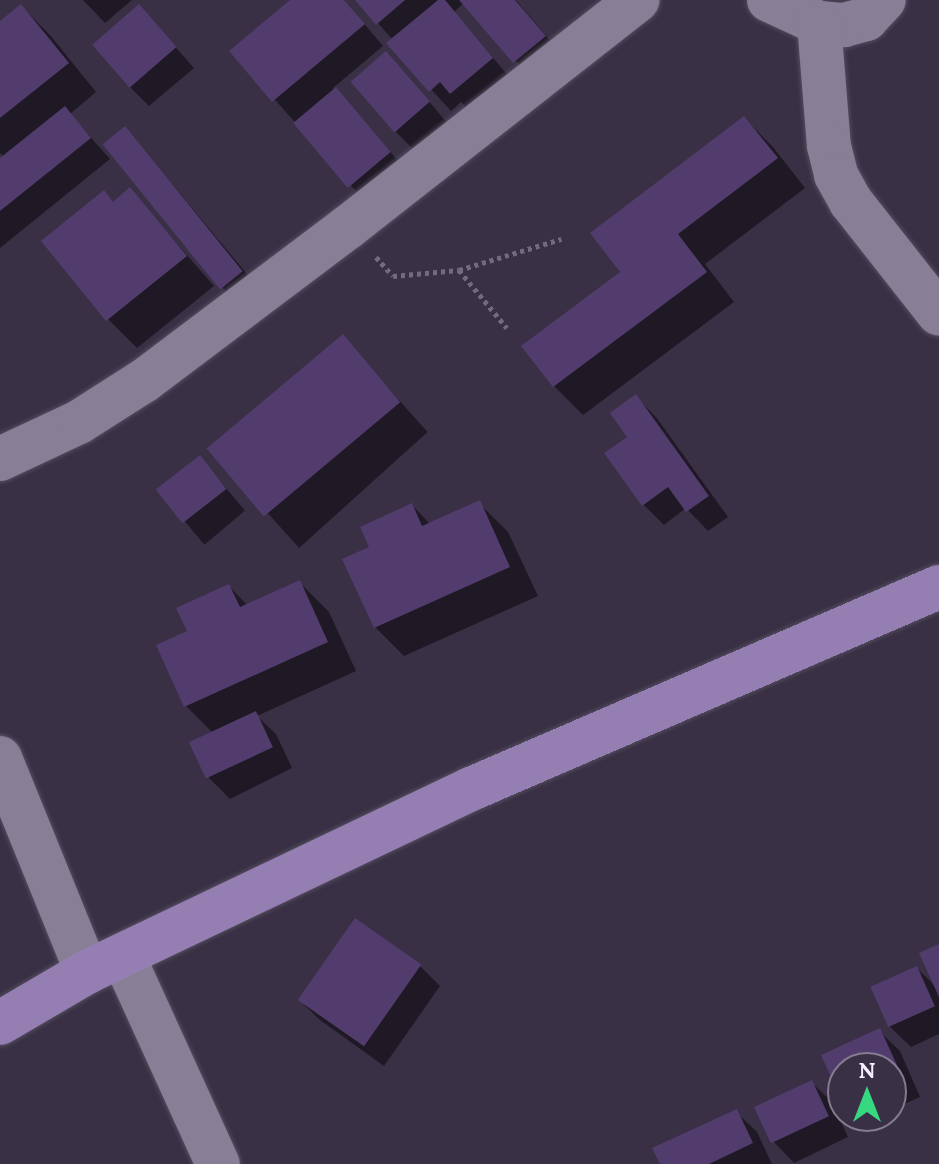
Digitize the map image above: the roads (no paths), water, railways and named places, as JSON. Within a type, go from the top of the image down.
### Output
[{"type":"main road","points":[[0,1023],[105,964],[471,789],[939,587]]},
{"type":"street","points":[[0,459],[79,422],[145,380],[348,227],[638,0]]},
{"type":"street","points":[[769,0],[819,23],[844,25],[866,19],[884,0]]},
{"type":"street","points":[[819,23],[829,146],[836,175],[851,202],[939,314]]},
{"type":"street","points":[[0,758],[105,964],[218,1164]]}]
